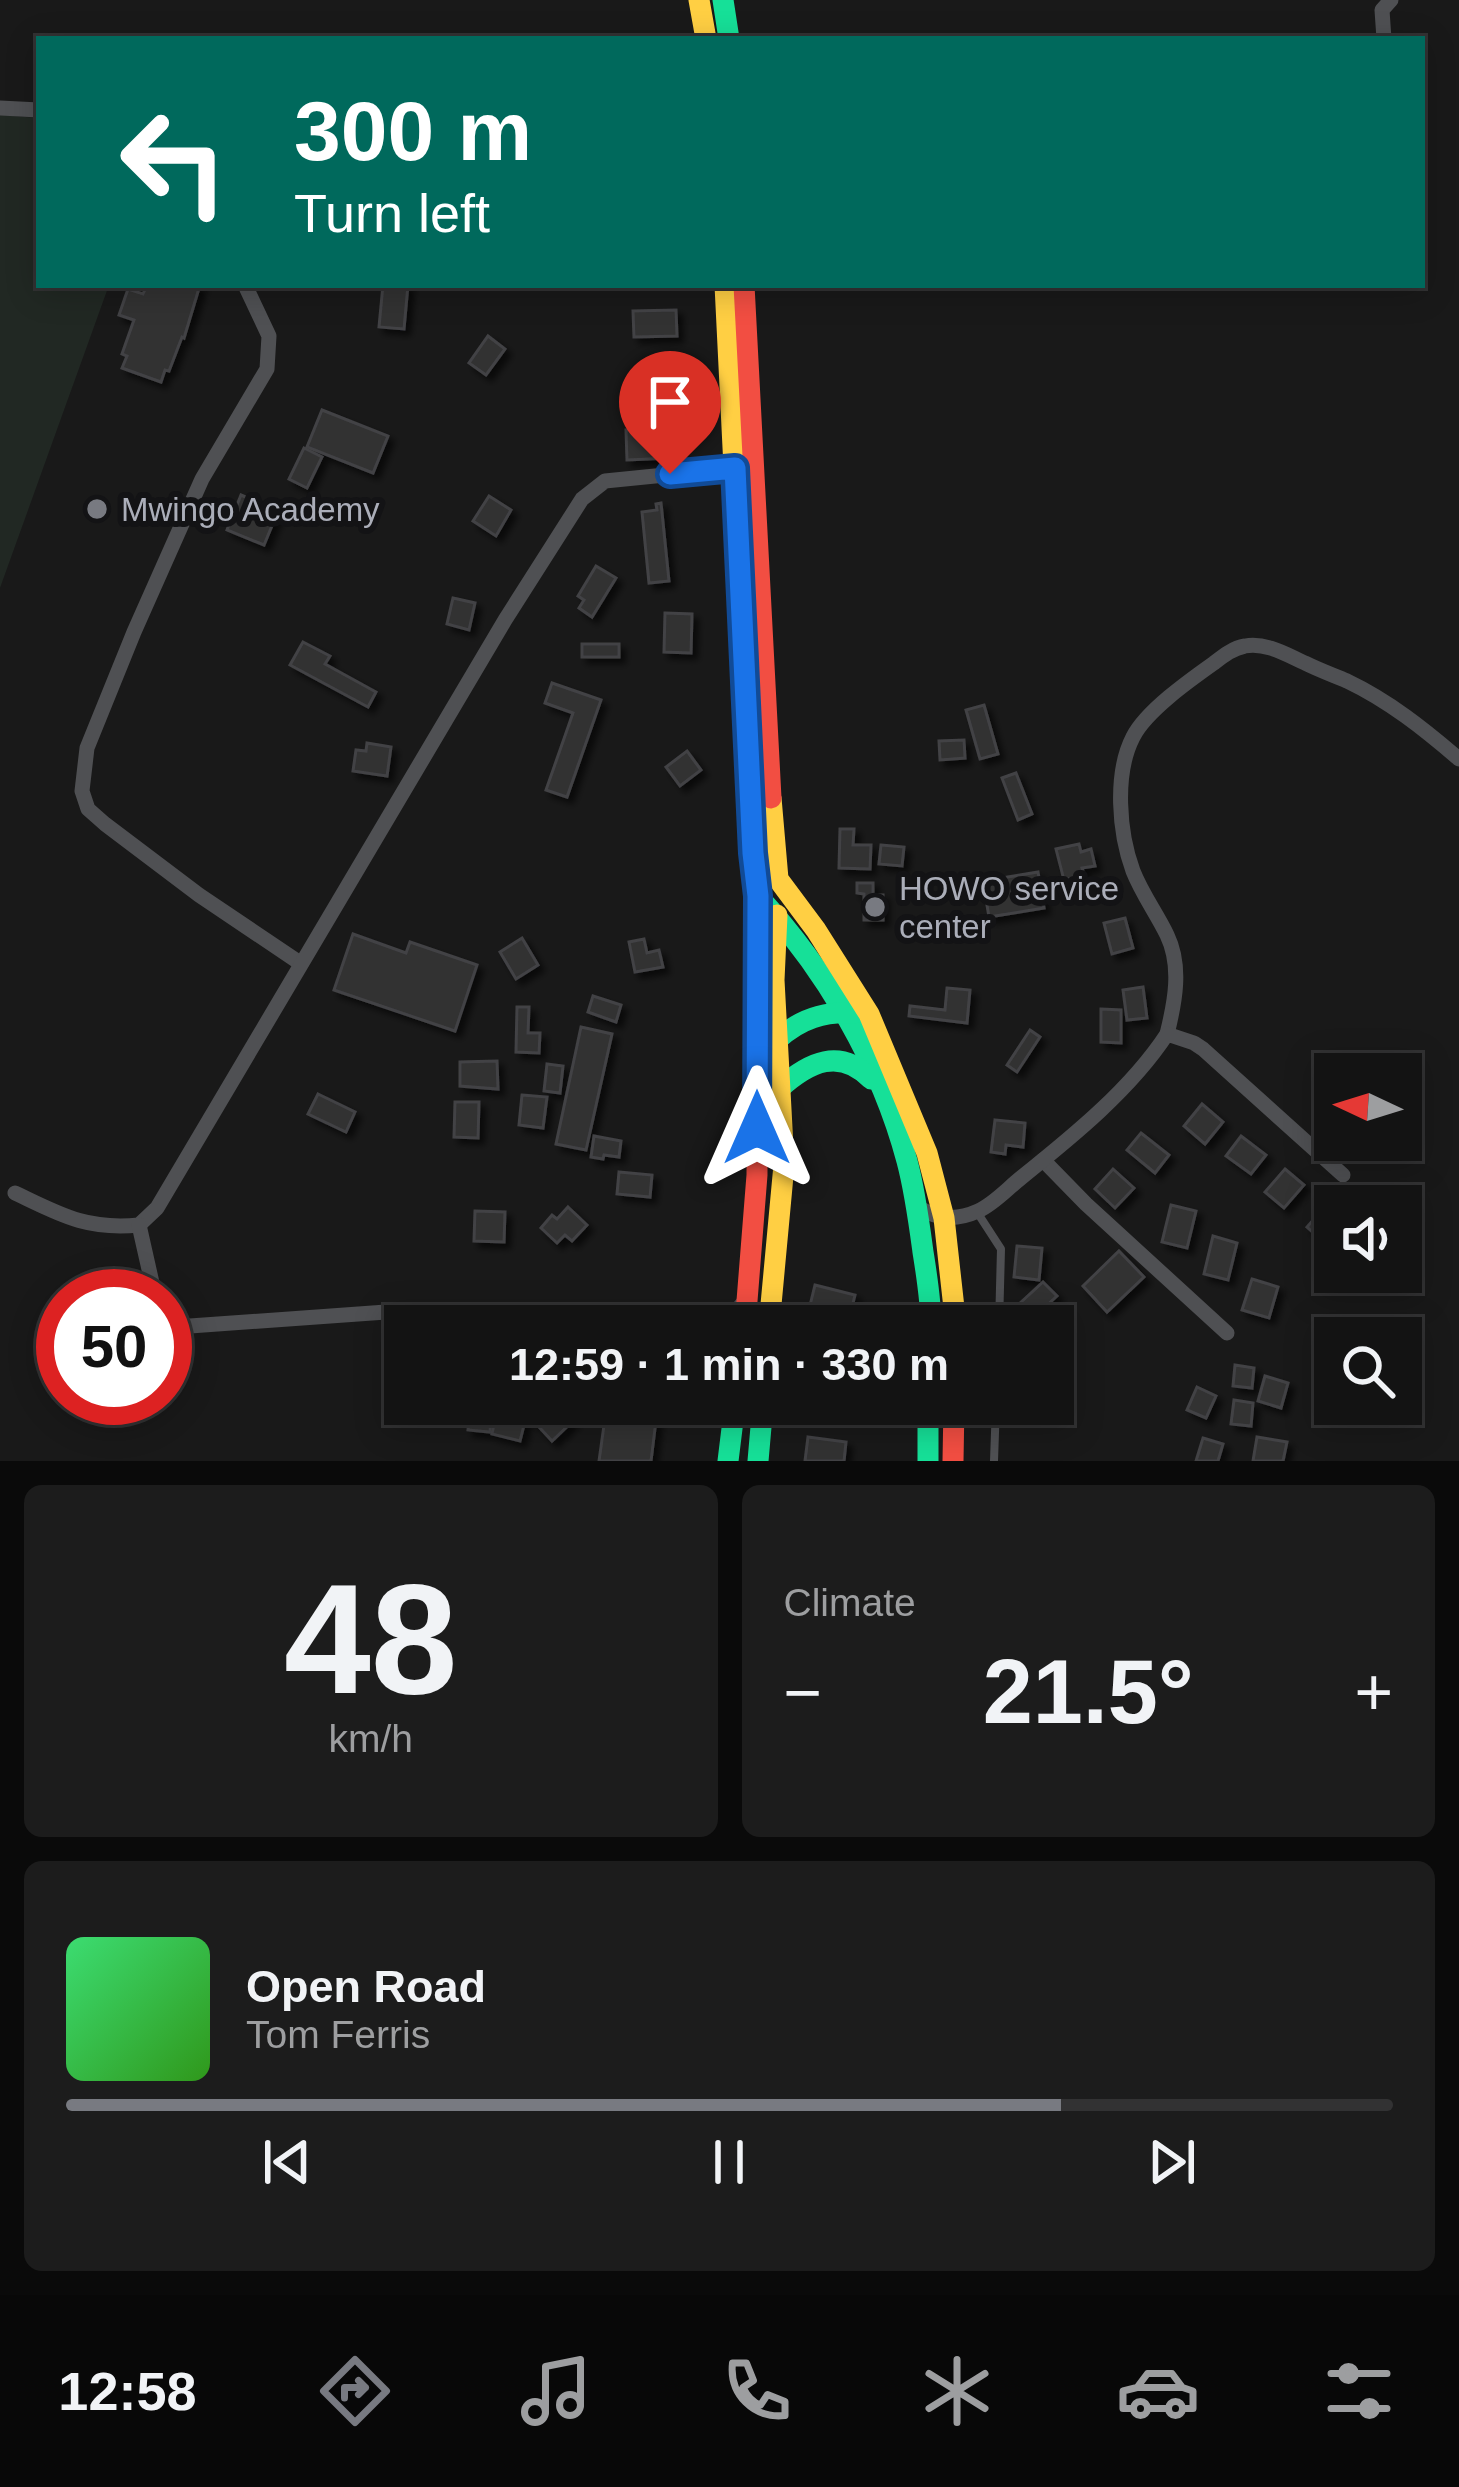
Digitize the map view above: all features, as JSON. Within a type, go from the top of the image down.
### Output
[{"type":"main road","points":[[699,0],[705,36]]},
{"type":"main road","points":[[723,0],[729,36]]},
{"type":"main road","points":[[725,288],[758,896],[757,1175],[748,1305]]},
{"type":"main road","points":[[744,288],[778,879],[869,1014],[919,1132],[944,1218],[954,1305]]},
{"type":"main road","points":[[758,896],[777,915],[844,1012],[882,1094],[917,1205],[930,1305]]},
{"type":"main road","points":[[771,1305],[784,1165],[775,980],[777,915]]},
{"type":"main road","points":[[778,1039],[794,1025],[816,1016],[869,1014]]},
{"type":"main road","points":[[781,1088],[795,1073],[815,1063],[838,1060],[865,1071],[882,1094]]},
{"type":"main road","points":[[728,1461],[732,1425]]},
{"type":"main road","points":[[758,1461],[761,1425]]},
{"type":"main road","points":[[928,1425],[928,1461]]},
{"type":"main road","points":[[953,1461],[954,1425]]},
{"type":"street","points":[[1384,36],[1382,10],[1391,0]]},
{"type":"street","points":[[0,108],[36,110]]},
{"type":"street","points":[[246,288],[269,335],[267,369],[202,479],[134,632],[87,748],[82,791],[88,809],[122,838],[300,963]]},
{"type":"street","points":[[15,1193],[93,1226],[139,1226],[158,1208],[505,620],[582,499],[605,481],[735,468]]},
{"type":"street","points":[[917,1205],[931,1216],[944,1218],[977,1212],[1124,1087],[1167,1034],[1174,997],[1174,953],[1132,870],[1123,814],[1128,754],[1134,736],[1152,714],[1226,654],[1257,645],[1350,682],[1422,726],[1459,759]]},
{"type":"street","points":[[777,915],[778,879]]},
{"type":"street","points":[[1167,1034],[1203,1049],[1342,1175]]},
{"type":"street","points":[[1043,1160],[1227,1333]]},
{"type":"street","points":[[139,1226],[149,1269]]},
{"type":"street","points":[[741,1305],[749,1295]]},
{"type":"street","points":[[192,1326],[384,1312]]},
{"type":"lane","points":[[977,1212],[1001,1249],[999,1305]]},
{"type":"lane","points":[[994,1461],[995,1425]]},
{"type":"shaded area","points":[[0,115],[36,118],[36,288],[108,288],[0,588]]},
{"type":"building","points":[[146,288],[199,288],[184,338],[161,382],[122,368],[134,320],[119,315],[128,289],[143,294]]},
{"type":"building","points":[[383,288],[408,288],[404,329],[379,327]]},
{"type":"building","points":[[676,310],[677,336],[634,337],[633,311]]},
{"type":"building","points":[[488,336],[505,349],[486,375],[469,363]]},
{"type":"building","points":[[322,410],[388,436],[373,473],[307,447]]},
{"type":"building","points":[[669,428],[670,458],[627,460],[626,430]]},
{"type":"building","points":[[304,448],[322,457],[307,488],[289,479]]},
{"type":"building","points":[[241,495],[278,511],[264,545],[227,530]]},
{"type":"building","points":[[489,496],[511,510],[496,536],[473,521]]},
{"type":"building","points":[[661,503],[669,581],[649,583],[642,512],[657,510],[656,504]]},
{"type":"building","points":[[596,566],[616,578],[592,617],[579,608],[584,600],[578,596]]},
{"type":"building","points":[[453,598],[475,603],[469,630],[447,624]]},
{"type":"building","points":[[665,613],[692,614],[691,653],[664,652]]},
{"type":"building","points":[[303,642],[330,656],[325,664],[376,692],[368,707],[290,665]]},
{"type":"building","points":[[582,644],[619,644],[619,657],[582,657]]},
{"type":"building","points":[[552,683],[601,700],[567,797],[546,790],[573,713],[545,703]]},
{"type":"building","points":[[984,705],[998,754],[980,759],[966,710]]},
{"type":"building","points":[[964,740],[965,758],[940,760],[939,741]]},
{"type":"building","points":[[367,743],[391,747],[387,776],[353,771],[356,750],[366,751]]},
{"type":"building","points":[[687,751],[701,770],[680,786],[666,767]]},
{"type":"building","points":[[1016,773],[1032,814],[1018,820],[1002,778]]},
{"type":"building","points":[[840,829],[854,829],[853,845],[871,845],[870,869],[839,868]]},
{"type":"building","points":[[1079,844],[1081,852],[1091,849],[1095,866],[1082,868],[1084,875],[1064,880],[1056,849]]},
{"type":"building","points":[[881,845],[904,847],[902,866],[879,864]]},
{"type":"building","points":[[1038,872],[1044,908],[989,917],[983,881]]},
{"type":"building","points":[[857,883],[873,883],[873,895],[883,895],[883,920],[864,920],[864,894],[857,893]]},
{"type":"building","points":[[1125,918],[1133,948],[1112,954],[1104,923]]},
{"type":"building","points":[[353,934],[406,953],[410,942],[477,965],[455,1031],[334,990]]},
{"type":"building","points":[[522,938],[538,965],[516,979],[500,952]]},
{"type":"building","points":[[644,939],[647,953],[659,950],[663,967],[635,972],[629,942]]},
{"type":"building","points":[[1143,987],[1147,1018],[1127,1020],[1123,990]]},
{"type":"building","points":[[947,988],[970,990],[967,1023],[909,1016],[910,1006],[945,1010]]},
{"type":"building","points":[[593,996],[621,1005],[616,1022],[588,1012]]},
{"type":"building","points":[[517,1007],[529,1007],[528,1033],[540,1033],[539,1053],[516,1052]]},
{"type":"building","points":[[1101,1009],[1121,1010],[1121,1043],[1101,1042]]},
{"type":"building","points":[[581,1027],[612,1034],[586,1150],[556,1144]]},
{"type":"building","points":[[1030,1030],[1040,1037],[1017,1072],[1007,1065]]},
{"type":"building","points":[[497,1061],[498,1089],[460,1086],[460,1062]]},
{"type":"building","points":[[547,1064],[563,1066],[560,1093],[544,1091]]},
{"type":"building","points":[[318,1094],[355,1112],[346,1132],[308,1114]]},
{"type":"building","points":[[522,1095],[547,1097],[543,1128],[519,1125]]},
{"type":"building","points":[[455,1102],[479,1102],[478,1138],[454,1137]]},
{"type":"building","points":[[1202,1104],[1223,1122],[1205,1144],[1184,1126]]},
{"type":"building","points":[[995,1120],[1025,1123],[1023,1147],[1006,1145],[1005,1154],[991,1152]]},
{"type":"building","points":[[1141,1133],[1169,1155],[1155,1173],[1127,1150]]},
{"type":"building","points":[[594,1136],[621,1141],[619,1157],[591,1157]]},
{"type":"building","points":[[1241,1136],[1266,1155],[1251,1174],[1226,1156]]},
{"type":"building","points":[[1113,1169],[1134,1188],[1115,1208],[1095,1189]]},
{"type":"building","points":[[1285,1169],[1304,1185],[1284,1208],[1265,1192]]},
{"type":"building","points":[[619,1172],[652,1175],[650,1197],[617,1194]]},
{"type":"building","points":[[1171,1205],[1196,1211],[1187,1248],[1162,1242]]},
{"type":"building","points":[[568,1207],[587,1225],[572,1241],[565,1235],[557,1243],[541,1228]]},
{"type":"building","points":[[475,1211],[505,1212],[504,1242],[474,1241]]},
{"type":"building","points":[[1213,1236],[1237,1243],[1228,1280],[1204,1274]]},
{"type":"building","points":[[1017,1246],[1042,1248],[1039,1280],[1014,1277]]},
{"type":"building","points":[[1119,1251],[1144,1277],[1107,1312],[1083,1286]]},
{"type":"building","points":[[1252,1279],[1278,1287],[1269,1318],[1242,1310]]},
{"type":"building","points":[[1043,1282],[1057,1296],[1047,1305],[1019,1304]]},
{"type":"building","points":[[815,1285],[855,1295],[852,1305],[810,1305]]},
{"type":"building","points":[[1235,1365],[1254,1368],[1252,1388],[1233,1386]]},
{"type":"building","points":[[1265,1376],[1288,1383],[1281,1408],[1258,1401]]},
{"type":"building","points":[[1197,1387],[1216,1396],[1206,1418],[1187,1410]]},
{"type":"building","points":[[1234,1400],[1253,1403],[1251,1426],[1231,1424]]},
{"type":"building","points":[[468,1425],[491,1425],[490,1432],[468,1430]]},
{"type":"building","points":[[494,1425],[524,1425],[520,1441],[492,1434]]},
{"type":"building","points":[[537,1425],[569,1425],[552,1441]]},
{"type":"building","points":[[604,1425],[655,1425],[651,1461],[599,1461]]},
{"type":"building","points":[[808,1437],[846,1442],[844,1461],[805,1461]]},
{"type":"building","points":[[1257,1437],[1287,1442],[1283,1461],[1253,1461]]},
{"type":"building","points":[[1203,1438],[1223,1444],[1218,1461],[1196,1461]]},
{"type":"traffic: fast","points":[[723,0],[729,36]]},
{"type":"traffic: fast","points":[[758,896],[828,987],[882,1089],[907,1161],[930,1305]]},
{"type":"traffic: fast","points":[[778,1039],[813,1018],[854,1013]]},
{"type":"traffic: fast","points":[[780,1088],[802,1071],[825,1062],[848,1063],[871,1079]]},
{"type":"traffic: fast","points":[[728,1461],[732,1425]]},
{"type":"traffic: fast","points":[[758,1461],[761,1425]]},
{"type":"traffic: fast","points":[[928,1425],[928,1461]]},
{"type":"traffic: slow","points":[[699,0],[705,36]]},
{"type":"traffic: slow","points":[[725,288],[758,956]]},
{"type":"traffic: slow","points":[[771,798],[778,879],[869,1014],[927,1153],[944,1218],[954,1305]]},
{"type":"traffic: slow","points":[[771,1305],[784,1165],[774,980],[777,915]]},
{"type":"traffic: jam","points":[[744,288],[771,798]]},
{"type":"traffic: jam","points":[[747,1305],[757,1175],[758,956]]},
{"type":"traffic: jam","points":[[953,1461],[954,1425]]},
{"type":"place","name":"Mwingo Academy","points":[[97,509]]},
{"type":"place","name":"HOWO service center","points":[[875,907]]},
{"type":"route","points":[[670,474],[735,468],[758,896],[757,1128]]}]
